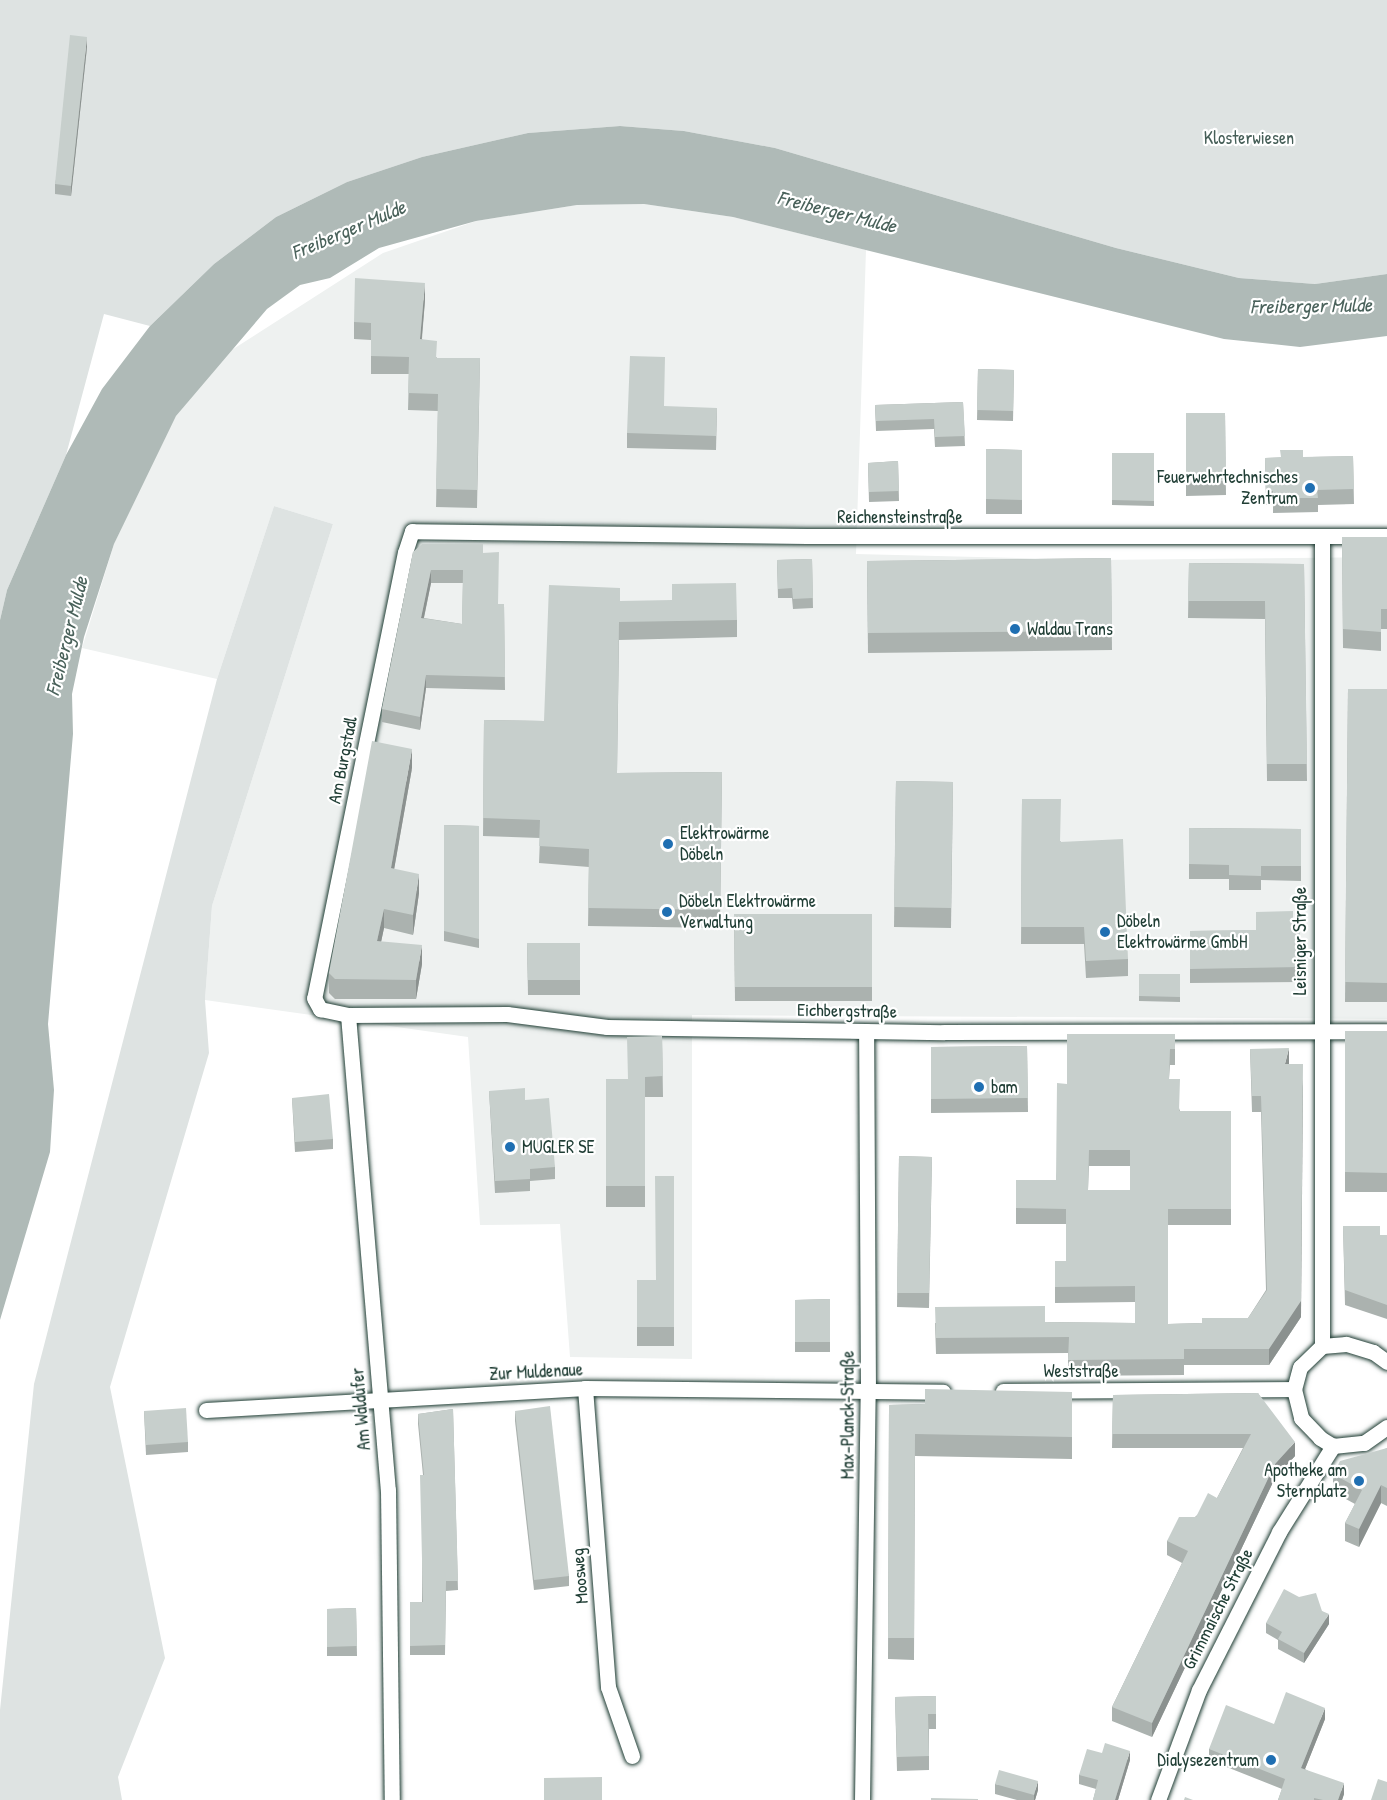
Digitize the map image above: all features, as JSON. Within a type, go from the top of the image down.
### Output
[{"type":"street","name":"Reichensteinstraße","points":[[412,531],[819,536],[1387,536]]},
{"type":"street","name":"Am Burgstadl","points":[[314,998],[405,552],[412,531]]},
{"type":"street","name":"Leisniger Straße","points":[[1322,536],[1319,1030],[1322,1346]]},
{"type":"street","name":"Eichbergstraße","points":[[314,998],[320,1009],[348,1015],[507,1014],[590,1026],[866,1031],[1387,1031]]},
{"type":"street","name":"Am Waldufer","points":[[348,1015],[388,1490],[392,1800]]},
{"type":"street","name":"Max-Planck-Straße","points":[[862,1800],[868,1392],[866,1031]]},
{"type":"street","points":[[1387,1362],[1372,1352],[1346,1344],[1322,1346],[1300,1367],[1294,1389],[1301,1418],[1333,1446],[1364,1443],[1387,1427]]},
{"type":"street","name":"Zur Muldenaue","points":[[206,1410],[585,1388],[868,1392]]},
{"type":"street","name":"Moosweg","points":[[585,1388],[608,1687],[632,1756]]},
{"type":"street","name":"Weststraße","points":[[987,1392],[1294,1389]]},
{"type":"street","points":[[868,1392],[963,1392]]},
{"type":"street","name":"Grimmaische Straße","points":[[1158,1800],[1199,1690],[1279,1532],[1333,1446]]},
{"type":"shaded area","points":[[644,204],[733,217],[866,250],[856,554],[1095,560],[1387,557],[1387,1019],[692,1015],[692,1359],[570,1357],[560,1224],[480,1225],[468,1037],[205,1000],[212,906],[333,524],[274,506],[217,679],[82,648],[114,544],[141,484],[176,416],[227,353],[383,253],[476,221],[577,205]]},
{"type":"green space","name":"Klosterwiesen","points":[[0,0],[1387,0],[1387,274],[1315,284],[1239,278],[1116,248],[775,148],[684,131],[620,126],[528,133],[422,157],[347,182],[276,217],[214,264],[150,326],[104,314],[66,455],[7,590],[0,620]]},
{"type":"green space","points":[[274,506],[333,524],[212,906],[205,1000],[209,1053],[110,1387],[165,1658],[118,1777],[122,1800],[0,1800],[0,1710],[34,1384],[217,679]]},
{"type":"water","name":"Freiberger Mulde","points":[[620,126],[684,131],[775,148],[1116,248],[1239,278],[1315,284],[1387,274],[1387,336],[1300,347],[1224,339],[733,217],[644,204],[577,205],[476,221],[379,248],[330,278],[300,285],[267,309],[176,416],[114,544],[84,637],[72,694],[73,734],[48,1024],[54,1090],[50,1152],[0,1320],[0,620],[7,590],[66,455],[102,389],[150,326],[214,264],[276,217],[347,182],[422,157],[528,133]]},
{"type":"building","points":[[70,35],[87,37],[71,186],[55,184]]},
{"type":"building","points":[[355,278],[425,283],[420,339],[437,341],[436,358],[480,358],[477,490],[436,489],[438,394],[408,393],[409,357],[371,356],[371,323],[354,322]]},
{"type":"building","points":[[630,356],[665,357],[664,406],[717,408],[716,436],[627,433]]},
{"type":"building","points":[[978,369],[1014,370],[1013,411],[977,410]]},
{"type":"building","points":[[963,402],[965,436],[935,437],[934,419],[876,421],[875,405]]},
{"type":"building","points":[[1186,413],[1225,413],[1226,481],[1186,481]]},
{"type":"building","points":[[986,449],[1022,450],[1022,500],[986,499]]},
{"type":"building","name":"Feuerwehrtechnisches Zentrum","points":[[1280,450],[1303,450],[1303,457],[1353,456],[1354,489],[1317,490],[1318,498],[1273,498],[1273,491],[1266,491],[1265,458],[1281,457]]},
{"type":"building","points":[[1112,453],[1154,453],[1154,501],[1112,500]]},
{"type":"building","points":[[898,461],[899,491],[869,492],[868,463]]},
{"type":"building","points":[[1342,537],[1387,537],[1387,609],[1381,609],[1381,632],[1343,629]]},
{"type":"building","points":[[422,544],[483,544],[483,553],[499,552],[498,604],[504,604],[505,677],[426,675],[420,717],[382,709],[413,552]],"holes":[[[431,570],[463,570],[462,624],[421,618]]]},
{"type":"building","points":[[1111,558],[1112,631],[868,633],[867,561]]},
{"type":"building","points":[[812,559],[813,598],[793,599],[792,588],[778,589],[777,560]]},
{"type":"building","points":[[1189,563],[1304,564],[1307,764],[1267,764],[1265,601],[1188,601]]},
{"type":"building","points":[[736,583],[737,620],[619,622],[617,773],[722,772],[720,910],[588,908],[589,849],[539,846],[540,820],[483,818],[484,720],[544,721],[549,585],[620,588],[620,601],[672,600],[672,584]]},
{"type":"building","points":[[1348,689],[1387,689],[1387,983],[1345,982]]},
{"type":"building","points":[[372,741],[412,749],[391,868],[419,874],[413,915],[384,909],[377,941],[422,945],[416,980],[335,979],[329,973]]},
{"type":"building","points":[[896,781],[953,782],[951,908],[894,907]]},
{"type":"building","points":[[1022,799],[1061,799],[1060,842],[1123,839],[1128,959],[1086,961],[1084,927],[1021,927]]},
{"type":"building","points":[[444,825],[479,826],[479,939],[444,931]]},
{"type":"building","points":[[1189,828],[1301,829],[1301,866],[1261,866],[1261,876],[1229,875],[1229,865],[1189,864]]},
{"type":"building","points":[[1293,911],[1293,930],[1300,930],[1300,967],[1190,969],[1190,931],[1256,930],[1256,912]]},
{"type":"building","points":[[734,914],[872,914],[872,987],[735,987]]},
{"type":"building","points":[[527,943],[580,943],[580,980],[528,980]]},
{"type":"building","points":[[1139,974],[1180,974],[1180,997],[1139,996]]},
{"type":"building","points":[[1345,1031],[1387,1031],[1387,1173],[1345,1172]]},
{"type":"building","points":[[1067,1034],[1175,1034],[1175,1049],[1170,1049],[1169,1079],[1180,1079],[1179,1111],[1231,1111],[1231,1209],[1168,1209],[1168,1324],[1202,1323],[1202,1318],[1248,1318],[1267,1290],[1261,1096],[1252,1096],[1250,1049],[1289,1048],[1285,1064],[1303,1064],[1301,1301],[1269,1349],[1184,1349],[1184,1359],[1068,1360],[1069,1337],[936,1338],[935,1307],[1045,1306],[1045,1322],[1135,1323],[1135,1286],[1055,1287],[1055,1261],[1066,1261],[1066,1209],[1016,1208],[1016,1180],[1056,1180],[1057,1083],[1067,1084]],"holes":[[[1089,1150],[1130,1150],[1130,1190],[1088,1190]]]},
{"type":"building","points":[[662,1036],[663,1076],[645,1077],[645,1186],[606,1186],[606,1079],[628,1079],[627,1037]]},
{"type":"building","name":"bam","points":[[1027,1046],[1028,1098],[931,1099],[931,1047]]},
{"type":"building","points":[[525,1088],[525,1100],[549,1098],[555,1167],[530,1169],[530,1179],[495,1181],[489,1091]]},
{"type":"building","points":[[329,1094],[333,1139],[295,1142],[292,1098]]},
{"type":"building","points":[[899,1156],[932,1157],[929,1293],[897,1293]]},
{"type":"building","points":[[655,1176],[674,1176],[674,1327],[637,1327],[637,1280],[656,1280]]},
{"type":"building","points":[[1343,1226],[1380,1226],[1380,1235],[1387,1235],[1387,1305],[1345,1290]]},
{"type":"building","points":[[830,1299],[830,1342],[795,1342],[795,1300]]},
{"type":"building","points":[[925,1389],[1072,1392],[1072,1437],[915,1434],[914,1638],[888,1638],[889,1405],[925,1404]]},
{"type":"building","points":[[1258,1393],[1295,1442],[1275,1464],[1152,1723],[1112,1707],[1188,1551],[1167,1541],[1179,1517],[1196,1517],[1208,1493],[1217,1498],[1251,1434],[1112,1434],[1113,1395]]},
{"type":"building","points":[[550,1406],[569,1576],[534,1580],[515,1411]]},
{"type":"building","points":[[186,1408],[188,1442],[146,1445],[144,1411]]},
{"type":"building","points":[[453,1409],[458,1581],[446,1581],[445,1645],[410,1646],[410,1602],[423,1602],[420,1475],[424,1475],[418,1414]]},
{"type":"building","points":[[1387,1448],[1387,1488],[1381,1485],[1359,1529],[1345,1523],[1362,1490],[1333,1474],[1340,1461]]},
{"type":"building","points":[[1284,1589],[1299,1597],[1316,1593],[1322,1611],[1329,1614],[1304,1653],[1278,1639],[1282,1632],[1266,1623]]},
{"type":"building","points":[[356,1608],[357,1646],[327,1647],[327,1609]]},
{"type":"building","points":[[1286,1692],[1325,1708],[1301,1768],[1344,1783],[1338,1800],[1314,1798],[1314,1800],[1278,1800],[1285,1779],[1209,1749],[1226,1705],[1274,1724]]},
{"type":"building","points":[[936,1696],[936,1714],[928,1714],[929,1756],[897,1757],[895,1697]]},
{"type":"building","points":[[1105,1743],[1130,1751],[1115,1800],[1093,1800],[1098,1780],[1079,1775],[1087,1749],[1102,1753]]},
{"type":"building","points":[[999,1770],[1038,1781],[1034,1795],[995,1784]]},
{"type":"building","points":[[602,1777],[602,1800],[544,1800],[544,1778]]},
{"type":"building","points":[[1378,1779],[1387,1782],[1387,1800],[1371,1800]]},
{"type":"building","points":[[931,1798],[978,1799],[978,1800],[931,1800]]},
{"type":"place","name":"Feuerwehrtechnisches Zentrum","points":[[1310,488]]},
{"type":"place","name":"Waldau Trans","points":[[1015,629]]},
{"type":"place","name":"Elektrowärme Döbeln","points":[[668,844]]},
{"type":"place","name":"Döbeln Elektrowärme Verwaltung","points":[[667,912]]},
{"type":"place","name":"Döbeln Elektrowärme GmbH","points":[[1105,932]]},
{"type":"place","name":"bam","points":[[979,1087]]},
{"type":"place","name":"MUGLER SE","points":[[510,1147]]},
{"type":"place","name":"Apotheke am Sternplatz","points":[[1359,1481]]},
{"type":"place","name":"Dialysezentrum","points":[[1271,1760]]}]
